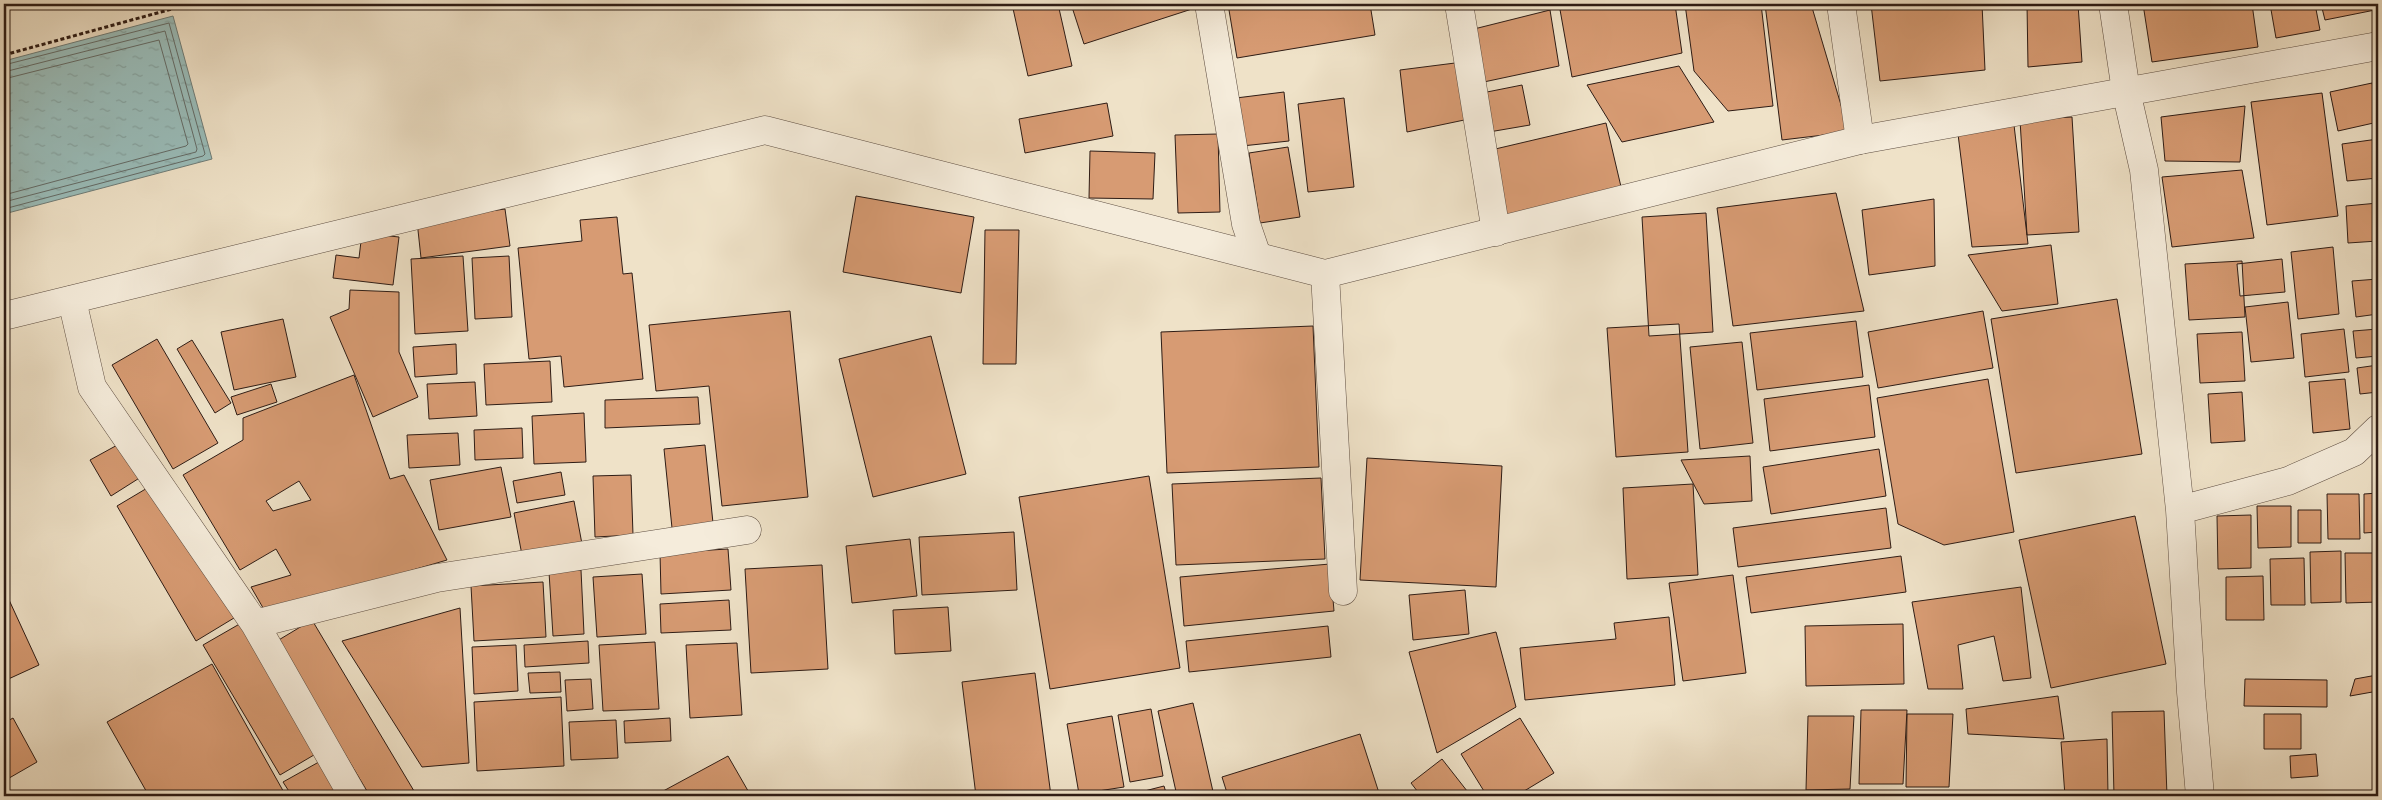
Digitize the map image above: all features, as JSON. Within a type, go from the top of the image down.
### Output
[{"type":"street","points":[[1209,4],[1246,224],[1257,256]]},
{"type":"street","points":[[1459,4],[1496,232]]},
{"type":"street","points":[[1841,4],[1860,140]]},
{"type":"street","points":[[2113,4],[2126,91],[2144,170],[2180,510],[2191,692],[2200,796]]},
{"type":"street","points":[[4,316],[765,130],[1325,274],[1860,140],[2378,46]]},
{"type":"street","points":[[1325,274],[1343,591]]},
{"type":"street","points":[[72,300],[92,387],[255,624],[353,796]]},
{"type":"street","points":[[2180,510],[2288,481],[2354,452],[2378,429]]},
{"type":"street","points":[[255,624],[437,578],[610,549],[747,530]]},
{"type":"path","points":[[4,55],[190,4]]},
{"type":"water","points":[[173,16],[212,159],[4,214],[4,61]]},
{"type":"building","points":[[1012,4],[1058,4],[1072,66],[1028,76]]},
{"type":"building","points":[[1071,4],[1194,4],[1195,8],[1084,44]]},
{"type":"building","points":[[1228,4],[1370,4],[1375,35],[1237,58]]},
{"type":"building","points":[[1559,4],[1675,4],[1682,53],[1572,77]]},
{"type":"building","points":[[1685,4],[1761,4],[1773,106],[1728,111],[1694,71]]},
{"type":"building","points":[[1765,4],[1811,4],[1849,132],[1782,140]]},
{"type":"building","points":[[1871,4],[1982,4],[1985,70],[1880,81]]},
{"type":"building","points":[[2027,4],[2078,4],[2082,62],[2028,67]]},
{"type":"building","points":[[2143,4],[2252,4],[2258,47],[2152,62]]},
{"type":"building","points":[[2270,4],[2315,4],[2320,30],[2276,38]]},
{"type":"building","points":[[2321,4],[2373,4],[2375,10],[2325,20]]},
{"type":"building","points":[[1550,10],[1559,66],[1479,83],[1474,29]]},
{"type":"building","points":[[1455,63],[1469,119],[1407,132],[1400,70]]},
{"type":"building","points":[[1679,66],[1714,122],[1622,142],[1587,85]]},
{"type":"building","points":[[2372,83],[2378,110],[2378,122],[2338,131],[2330,92]]},
{"type":"building","points":[[1522,85],[1530,125],[1489,132],[1482,93]]},
{"type":"building","points":[[1284,92],[1289,141],[1242,146],[1236,98]]},
{"type":"building","points":[[2322,93],[2338,216],[2267,225],[2251,102]]},
{"type":"building","points":[[1344,98],[1354,187],[1308,192],[1298,104]]},
{"type":"building","points":[[1107,103],[1113,136],[1025,153],[1019,119]]},
{"type":"building","points":[[2245,106],[2240,162],[2165,161],[2161,117]]},
{"type":"building","points":[[2072,117],[2079,232],[2027,235],[2020,120]]},
{"type":"building","points":[[1606,123],[1622,191],[1506,217],[1491,150]]},
{"type":"building","points":[[2014,125],[2028,244],[1972,247],[1957,126]]},
{"type":"building","points":[[1218,134],[1220,212],[1178,213],[1175,135]]},
{"type":"building","points":[[2378,139],[2378,178],[2347,181],[2342,144]]},
{"type":"building","points":[[1288,147],[1300,217],[1260,223],[1249,153]]},
{"type":"building","points":[[1090,151],[1155,153],[1153,199],[1089,198]]},
{"type":"building","points":[[2242,170],[2254,238],[2172,247],[2162,177]]},
{"type":"building","points":[[1836,193],[1864,311],[1733,326],[1717,208]]},
{"type":"building","points":[[856,196],[974,217],[961,293],[843,272]]},
{"type":"building","points":[[1934,199],[1935,266],[1869,275],[1862,210]]},
{"type":"building","points":[[2378,203],[2378,241],[2348,243],[2346,206]]},
{"type":"building","points":[[505,209],[510,246],[421,258],[417,221]]},
{"type":"building","points":[[1706,213],[1713,332],[1649,336],[1642,217]]},
{"type":"building","points":[[617,217],[623,274],[632,273],[643,379],[564,387],[561,356],[529,359],[518,248],[582,241],[580,220]]},
{"type":"building","points":[[985,230],[1019,230],[1016,364],[983,364]]},
{"type":"building","points":[[362,233],[399,237],[393,285],[333,278],[336,255],[359,258]]},
{"type":"building","points":[[2051,245],[2058,304],[2002,311],[1968,255]]},
{"type":"building","points":[[2333,247],[2339,314],[2298,319],[2291,252]]},
{"type":"building","points":[[463,256],[468,331],[415,334],[411,259]]},
{"type":"building","points":[[509,256],[512,317],[475,319],[472,258]]},
{"type":"building","points":[[2282,259],[2285,292],[2240,296],[2237,264]]},
{"type":"building","points":[[2242,261],[2245,317],[2189,320],[2185,264]]},
{"type":"building","points":[[2378,279],[2378,314],[2356,317],[2352,281]]},
{"type":"building","points":[[350,290],[399,292],[399,352],[418,397],[373,417],[330,317],[349,309]]},
{"type":"building","points":[[2117,299],[2142,454],[2016,473],[1991,319]]},
{"type":"building","points":[[2288,302],[2294,358],[2251,362],[2245,307]]},
{"type":"building","points":[[790,311],[808,497],[722,506],[709,386],[656,391],[649,325]]},
{"type":"building","points":[[1983,311],[1993,368],[1878,388],[1868,332]]},
{"type":"building","points":[[283,319],[296,377],[234,390],[221,332]]},
{"type":"building","points":[[1856,321],[1863,377],[1757,390],[1750,333]]},
{"type":"building","points":[[1679,324],[1688,452],[1616,457],[1607,328]]},
{"type":"building","points":[[1313,326],[1319,467],[1167,473],[1161,332]]},
{"type":"building","points":[[2344,329],[2349,372],[2305,377],[2301,334]]},
{"type":"building","points":[[2378,329],[2378,356],[2356,358],[2353,331]]},
{"type":"building","points":[[2242,332],[2245,381],[2200,383],[2197,334]]},
{"type":"building","points":[[931,336],[966,474],[873,497],[839,359]]},
{"type":"building","points":[[157,339],[218,443],[173,469],[112,365]]},
{"type":"building","points":[[192,340],[231,403],[215,413],[177,349]]},
{"type":"building","points":[[1742,342],[1753,443],[1700,449],[1690,347]]},
{"type":"building","points":[[456,344],[457,374],[415,377],[413,347]]},
{"type":"building","points":[[550,361],[552,402],[486,405],[484,364]]},
{"type":"building","points":[[2378,365],[2378,392],[2360,394],[2357,368]]},
{"type":"building","points":[[354,375],[390,479],[404,475],[447,560],[266,613],[251,587],[291,575],[276,549],[240,570],[183,475],[243,440],[243,418]],"holes":[[[299,481],[311,500],[273,511],[266,501]]]},
{"type":"building","points":[[1988,379],[2014,532],[1944,545],[1898,524],[1877,398]]},
{"type":"building","points":[[2345,379],[2350,429],[2313,433],[2309,382]]},
{"type":"building","points":[[475,382],[477,416],[429,419],[427,384]]},
{"type":"building","points":[[271,384],[277,402],[237,415],[231,397]]},
{"type":"building","points":[[1869,385],[1875,437],[1770,451],[1764,399]]},
{"type":"building","points":[[2242,392],[2245,441],[2211,443],[2208,394]]},
{"type":"building","points":[[698,397],[700,424],[605,428],[605,400]]},
{"type":"building","points":[[584,413],[586,462],[534,464],[532,416]]},
{"type":"building","points":[[522,428],[523,458],[475,460],[474,430]]},
{"type":"building","points":[[458,433],[460,465],[409,468],[407,435]]},
{"type":"building","points":[[121,443],[141,477],[111,496],[90,460]]},
{"type":"building","points":[[705,445],[713,523],[672,528],[664,449]]},
{"type":"building","points":[[1879,449],[1886,496],[1771,514],[1763,467]]},
{"type":"building","points":[[1750,456],[1752,501],[1704,504],[1681,460]]},
{"type":"building","points":[[1367,458],[1502,466],[1496,587],[1360,580]]},
{"type":"building","points":[[501,467],[511,517],[439,530],[430,480]]},
{"type":"building","points":[[561,472],[565,495],[517,503],[513,481]]},
{"type":"building","points":[[631,475],[633,535],[595,537],[593,476]]},
{"type":"building","points":[[1149,476],[1180,668],[1050,689],[1019,497]]},
{"type":"building","points":[[1321,478],[1325,559],[1176,565],[1172,484]]},
{"type":"building","points":[[154,484],[234,618],[196,641],[117,506]]},
{"type":"building","points":[[1693,484],[1698,575],[1627,579],[1623,488]]},
{"type":"building","points":[[2378,493],[2378,532],[2364,533],[2364,494]]},
{"type":"building","points":[[2327,494],[2359,494],[2360,539],[2328,539]]},
{"type":"building","points":[[574,501],[582,544],[522,555],[514,513]]},
{"type":"building","points":[[2257,506],[2291,506],[2291,547],[2258,548]]},
{"type":"building","points":[[1886,508],[1891,548],[1738,567],[1733,528]]},
{"type":"building","points":[[2298,510],[2321,510],[2321,543],[2298,543]]},
{"type":"building","points":[[2251,515],[2251,568],[2218,569],[2217,516]]},
{"type":"building","points":[[2135,516],[2166,664],[2051,688],[2019,540]]},
{"type":"building","points":[[1014,532],[1017,590],[922,595],[919,537]]},
{"type":"building","points":[[910,539],[917,596],[852,603],[846,546]]},
{"type":"building","points":[[728,549],[731,590],[661,594],[660,553]]},
{"type":"building","points":[[2341,551],[2341,602],[2311,603],[2310,552]]},
{"type":"building","points":[[2345,553],[2378,553],[2378,602],[2346,603]]},
{"type":"building","points":[[1901,556],[1906,592],[1751,613],[1746,577]]},
{"type":"building","points":[[2304,558],[2305,605],[2271,605],[2270,559]]},
{"type":"building","points":[[1330,564],[1334,611],[1184,626],[1180,577]]},
{"type":"building","points":[[822,565],[828,669],[751,673],[745,569]]},
{"type":"building","points":[[581,570],[584,634],[553,636],[549,572]]},
{"type":"building","points":[[642,574],[646,634],[597,637],[593,577]]},
{"type":"building","points":[[1733,575],[1746,673],[1683,681],[1669,583]]},
{"type":"building","points":[[2263,576],[2264,620],[2226,620],[2226,577]]},
{"type":"building","points":[[543,582],[546,637],[474,641],[471,586]]},
{"type":"building","points":[[2021,587],[2031,678],[2003,681],[1994,636],[1958,645],[1963,689],[1928,689],[1912,602]]},
{"type":"building","points":[[4,589],[39,665],[4,681]]},
{"type":"building","points":[[1465,590],[1469,634],[1413,640],[1409,595]]},
{"type":"building","points":[[729,600],[731,630],[661,633],[660,604]]},
{"type":"building","points":[[948,607],[951,651],[895,654],[893,610]]},
{"type":"building","points":[[460,608],[469,763],[422,767],[342,641]]},
{"type":"building","points":[[1669,617],[1675,685],[1525,700],[1520,648],[1616,639],[1614,623]]},
{"type":"building","points":[[312,620],[417,796],[370,796],[277,641]]},
{"type":"building","points":[[243,622],[319,752],[280,775],[203,645]]},
{"type":"building","points":[[1903,624],[1904,684],[1806,686],[1805,626]]},
{"type":"building","points":[[1328,626],[1331,657],[1189,672],[1186,641]]},
{"type":"building","points":[[1496,632],[1516,707],[1437,753],[1409,652]]},
{"type":"building","points":[[588,641],[589,663],[525,667],[524,645]]},
{"type":"building","points":[[655,642],[659,709],[603,711],[599,645]]},
{"type":"building","points":[[737,643],[742,715],[690,718],[686,645]]},
{"type":"building","points":[[516,645],[518,691],[474,694],[472,647]]},
{"type":"building","points":[[212,664],[286,796],[149,796],[107,722]]},
{"type":"building","points":[[560,672],[561,692],[530,693],[528,673]]},
{"type":"building","points":[[1035,673],[1051,796],[976,796],[962,682]]},
{"type":"building","points":[[2377,675],[2378,691],[2350,696],[2355,679]]},
{"type":"building","points":[[591,679],[593,709],[567,711],[565,680]]},
{"type":"building","points":[[2245,679],[2327,680],[2327,707],[2244,706]]},
{"type":"building","points":[[2058,696],[2064,739],[1968,734],[1966,709]]},
{"type":"building","points":[[561,697],[564,766],[477,771],[474,702]]},
{"type":"building","points":[[1193,703],[1214,796],[1177,796],[1158,711]]},
{"type":"building","points":[[1151,709],[1163,776],[1130,782],[1118,715]]},
{"type":"building","points":[[1861,710],[1907,710],[1903,784],[1859,784]]},
{"type":"building","points":[[2164,711],[2167,796],[2114,796],[2112,712]]},
{"type":"building","points":[[1907,714],[1953,714],[1949,787],[1906,787]]},
{"type":"building","points":[[2264,714],[2301,714],[2301,749],[2264,749]]},
{"type":"building","points":[[1112,716],[1124,787],[1079,794],[1067,724]]},
{"type":"building","points":[[1808,716],[1854,716],[1850,789],[1806,790]]},
{"type":"building","points":[[13,718],[37,762],[4,781],[4,723]]},
{"type":"building","points":[[670,718],[671,741],[625,743],[624,721]]},
{"type":"building","points":[[1520,718],[1554,773],[1516,796],[1487,796],[1461,754]]},
{"type":"building","points":[[616,720],[618,758],[571,760],[569,722]]},
{"type":"building","points":[[1360,734],[1380,796],[1228,796],[1222,777]]},
{"type":"building","points":[[2107,739],[2108,795],[2065,796],[2061,742]]},
{"type":"building","points":[[2316,754],[2318,776],[2291,778],[2290,756]]},
{"type":"building","points":[[728,756],[751,796],[654,796]]},
{"type":"building","points":[[326,758],[349,796],[292,796],[283,782]]},
{"type":"building","points":[[1442,759],[1471,796],[1421,796],[1411,783]]},
{"type":"building","points":[[1164,786],[1167,796],[1125,796]]},
{"type":"building","points":[[1906,793],[1911,796],[1871,796]]}]
